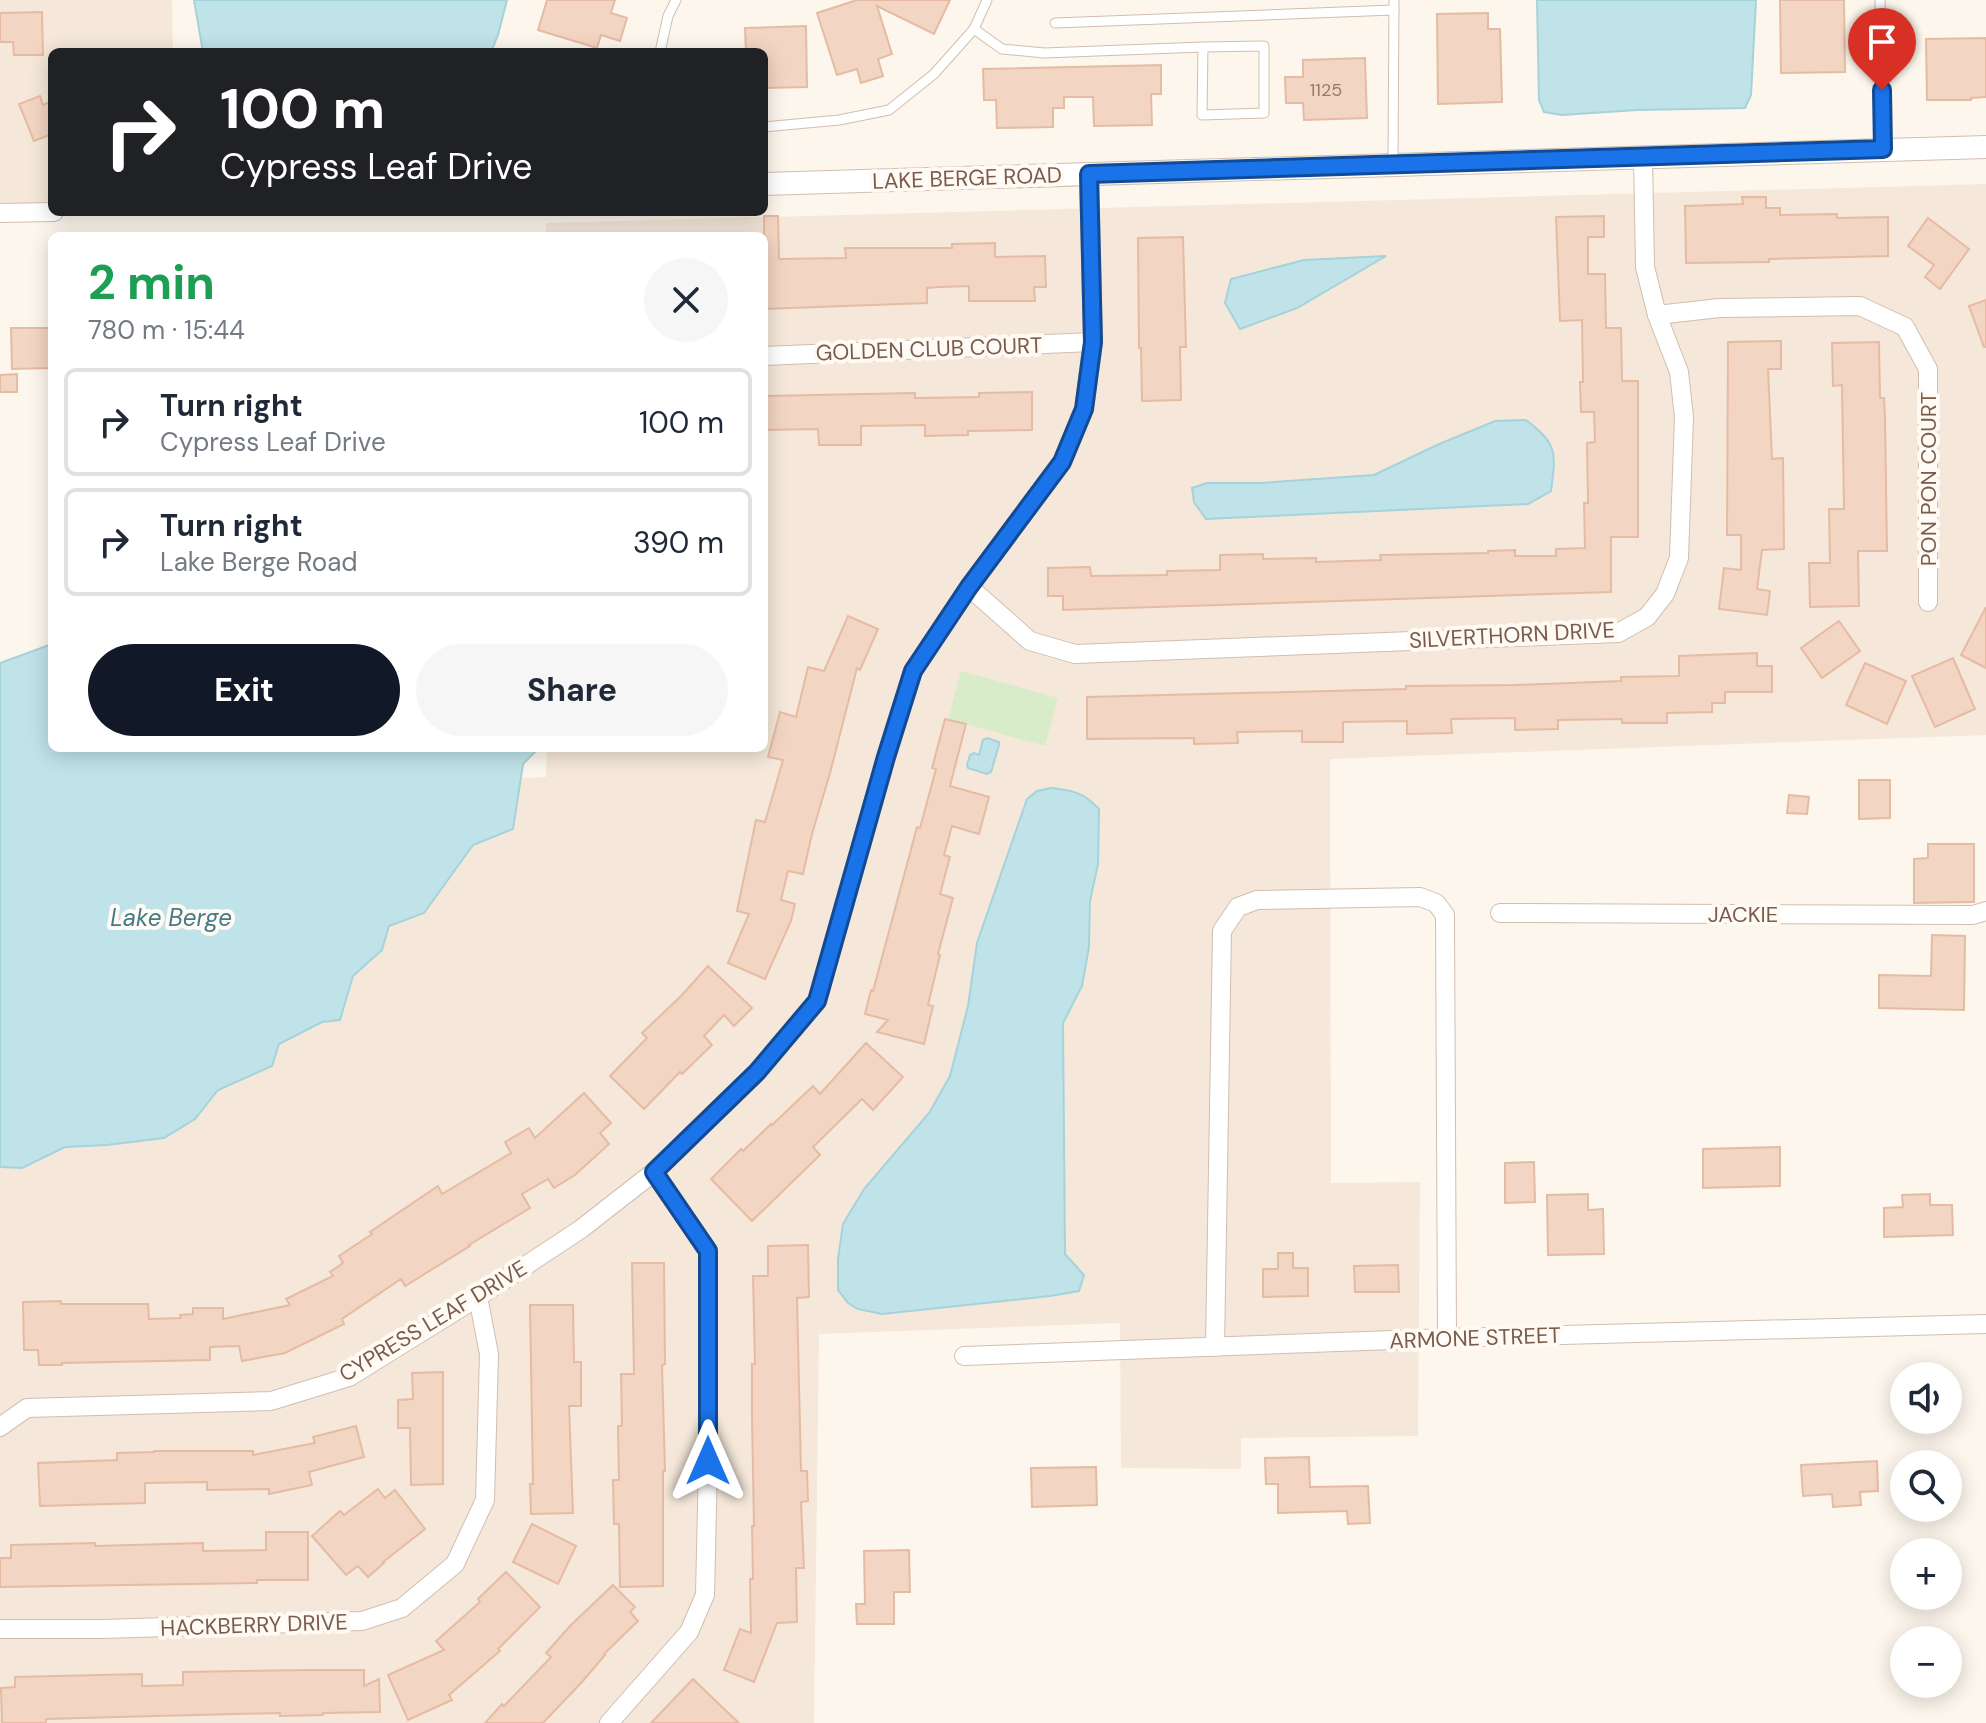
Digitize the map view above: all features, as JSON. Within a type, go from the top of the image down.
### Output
[{"type":"street","name":"LAKE BERGE ROAD","points":[[768,184],[1986,147]]},
{"type":"street","name":"SILVERTHORN DRIVE","points":[[969,587],[1030,641],[1075,654],[1618,633],[1647,617],[1665,594],[1679,558],[1684,417],[1679,372],[1657,315],[1645,267],[1643,157]]},
{"type":"street","name":"CYPRESS LEAF DRIVE","points":[[0,1427],[27,1408],[271,1401],[349,1377],[581,1229],[654,1172],[757,1072],[817,1001],[913,671],[969,587],[1062,462],[1084,409],[1093,342],[1089,174]]},
{"type":"street","points":[[0,213],[48,212]]},
{"type":"street","name":"PON PON COURT","points":[[1657,315],[1719,308],[1860,306],[1905,327],[1928,369],[1928,602]]},
{"type":"street","name":"GOLDEN CLUB COURT","points":[[768,356],[1093,342]]},
{"type":"street","points":[[1215,1347],[1222,931],[1238,907],[1257,900],[1420,897],[1436,903],[1445,915],[1447,1338]]},
{"type":"street","name":"JACKIE","points":[[1500,913],[1973,915],[1986,911]]},
{"type":"street","points":[[609,1723],[689,1632],[705,1595],[709,1446],[708,1251],[654,1172]]},
{"type":"street","name":"HACKBERRY DRIVE","points":[[0,1629],[362,1621],[402,1608],[455,1564],[485,1500],[489,1354],[478,1297]]},
{"type":"street","name":"ARMONE STREET","points":[[964,1356],[1447,1338],[1986,1324]]},
{"type":"lane","points":[[661,48],[668,16],[676,0]]},
{"type":"lane","points":[[768,127],[839,120],[889,110],[934,74],[974,29],[987,0]]},
{"type":"lane","points":[[1880,0],[1883,149]]},
{"type":"lane","points":[[1055,23],[1394,5],[1393,165]]},
{"type":"lane","points":[[974,29],[1002,49],[1044,53],[1203,47],[1264,46],[1264,113],[1202,115],[1203,47]]},
{"type":"shaded area","points":[[0,0],[172,0],[173,48],[48,48],[48,209],[0,210]]},
{"type":"shaded area","points":[[1986,184],[1986,735],[1330,759],[1331,1183],[1420,1182],[1418,1436],[1241,1438],[1241,1469],[1121,1468],[1120,1323],[819,1334],[814,1723],[0,1723],[0,794],[546,777],[547,752],[768,752],[768,232],[546,232],[546,223]]},
{"type":"green space","points":[[961,671],[1058,698],[1045,746],[948,719]]},
{"type":"water","points":[[194,0],[507,0],[493,48],[202,48]]},
{"type":"water","points":[[1537,0],[1756,0],[1751,95],[1745,108],[1562,115],[1544,112],[1539,100]]},
{"type":"water","points":[[1386,256],[1297,308],[1240,329],[1225,303],[1231,279],[1304,260]]},
{"type":"water","points":[[1526,420],[1544,436],[1554,458],[1551,491],[1528,504],[1206,519],[1194,502],[1192,488],[1207,483],[1261,483],[1374,475],[1495,421]]},
{"type":"water","name":"Lake Berge","points":[[48,645],[48,752],[535,752],[523,764],[513,829],[473,845],[424,913],[389,926],[382,950],[353,976],[340,1020],[322,1022],[279,1044],[272,1066],[218,1090],[195,1119],[164,1138],[65,1147],[22,1168],[0,1167],[0,663]]},
{"type":"water","points":[[987,738],[999,742],[999,745],[991,772],[987,774],[967,765],[970,755],[979,755],[983,740]]},
{"type":"water","points":[[1051,788],[1078,793],[1099,809],[1098,864],[1090,901],[1089,947],[1082,986],[1063,1023],[1065,1254],[1084,1275],[1079,1291],[882,1314],[858,1309],[848,1303],[838,1290],[843,1224],[864,1189],[929,1113],[950,1076],[968,1006],[977,943],[1027,799],[1037,791]]},
{"type":"building","points":[[547,0],[615,0],[611,13],[627,18],[620,41],[601,35],[597,48],[538,30]]},
{"type":"building","points":[[857,0],[950,0],[934,34],[877,6],[892,54],[878,59],[883,76],[861,83],[857,69],[837,75],[817,13]]},
{"type":"building","points":[[1780,0],[1844,0],[1845,72],[1781,73]]},
{"type":"building","points":[[42,12],[43,55],[14,55],[13,42],[0,42],[0,13]]},
{"type":"building","points":[[1488,13],[1488,29],[1500,29],[1502,102],[1438,104],[1437,14]]},
{"type":"building","points":[[806,26],[807,87],[768,88],[768,48],[746,48],[745,28]]},
{"type":"building","points":[[1986,38],[1986,97],[1927,100],[1926,39]]},
{"type":"building","points":[[1365,58],[1367,118],[1304,120],[1303,103],[1286,103],[1285,77],[1303,77],[1303,60]]},
{"type":"building","points":[[1161,65],[1161,94],[1151,94],[1152,125],[1094,126],[1093,97],[1064,97],[1064,108],[1053,108],[1053,127],[997,128],[996,100],[984,100],[983,69]]},
{"type":"building","points":[[40,96],[43,105],[48,103],[48,136],[34,141],[19,104]]},
{"type":"building","points":[[1742,197],[1766,197],[1766,208],[1780,208],[1780,215],[1888,217],[1888,256],[1686,263],[1685,206],[1743,204]]},
{"type":"building","points":[[764,216],[778,216],[779,259],[846,258],[845,248],[952,248],[952,244],[995,243],[995,257],[1045,256],[1046,287],[1034,287],[1035,301],[969,301],[969,286],[927,288],[927,303],[768,309],[768,232],[764,232]]},
{"type":"building","points":[[1604,216],[1604,237],[1588,237],[1588,274],[1605,274],[1606,328],[1621,328],[1622,381],[1638,381],[1638,537],[1611,537],[1611,592],[1063,610],[1063,596],[1048,596],[1048,568],[1090,567],[1091,576],[1167,575],[1167,571],[1220,570],[1220,555],[1263,554],[1263,559],[1316,558],[1316,562],[1381,560],[1380,555],[1515,550],[1515,556],[1556,556],[1556,549],[1585,548],[1587,443],[1595,442],[1594,412],[1581,412],[1582,320],[1560,321],[1556,217]]},
{"type":"building","points":[[1928,218],[1969,249],[1940,289],[1925,277],[1934,265],[1908,246]]},
{"type":"building","points":[[1183,237],[1186,347],[1180,347],[1181,400],[1142,401],[1138,238]]},
{"type":"building","points":[[1986,300],[1986,347],[1984,347],[1969,306]]},
{"type":"building","points":[[11,328],[48,328],[48,368],[12,369]]},
{"type":"building","points":[[1781,341],[1781,369],[1768,369],[1772,459],[1783,458],[1784,549],[1762,550],[1757,589],[1770,591],[1767,615],[1719,609],[1724,568],[1741,570],[1741,535],[1727,535],[1728,342]]},
{"type":"building","points":[[1879,342],[1880,398],[1884,398],[1885,418],[1887,551],[1858,551],[1859,606],[1810,607],[1809,563],[1830,563],[1829,509],[1844,509],[1842,385],[1833,386],[1832,343]]},
{"type":"building","points":[[17,374],[17,392],[0,392],[0,375]]},
{"type":"building","points":[[1032,392],[1032,430],[968,431],[968,435],[925,436],[925,425],[861,426],[861,445],[819,445],[818,429],[768,430],[768,396],[915,393],[915,398],[979,397],[979,393]]},
{"type":"building","points":[[1986,607],[1986,668],[1961,655]]},
{"type":"building","points":[[848,616],[878,629],[860,670],[857,668],[803,874],[788,871],[781,900],[795,904],[791,921],[765,979],[728,963],[749,914],[737,911],[756,820],[765,822],[783,760],[768,757],[780,712],[796,717],[808,667],[824,671]]},
{"type":"building","points":[[1839,621],[1860,651],[1822,678],[1801,648]]},
{"type":"building","points":[[1757,653],[1757,666],[1772,666],[1772,692],[1725,692],[1725,703],[1712,703],[1712,712],[1667,713],[1667,723],[1622,723],[1622,719],[1558,720],[1558,729],[1515,730],[1515,718],[1451,719],[1452,733],[1407,734],[1407,721],[1343,722],[1343,742],[1302,742],[1302,731],[1237,732],[1238,743],[1194,744],[1194,738],[1087,739],[1087,697],[1621,681],[1621,677],[1679,676],[1679,656]]},
{"type":"building","points":[[1953,658],[1975,709],[1935,727],[1912,676]]},
{"type":"building","points":[[1865,663],[1906,681],[1887,724],[1846,705]]},
{"type":"building","points":[[945,719],[966,724],[950,786],[989,797],[979,834],[952,826],[944,855],[950,857],[940,894],[953,898],[938,954],[928,1005],[933,1006],[924,1044],[877,1032],[888,1020],[865,1014],[936,769],[932,768]]},
{"type":"building","points":[[1859,780],[1890,780],[1890,818],[1859,819]]},
{"type":"building","points":[[1789,795],[1809,797],[1807,814],[1787,813]]},
{"type":"building","points":[[1928,844],[1974,844],[1974,902],[1914,903],[1914,859],[1928,858]]},
{"type":"building","points":[[1932,935],[1965,936],[1964,1010],[1879,1008],[1879,975],[1931,976]]},
{"type":"building","points":[[708,966],[752,1008],[734,1026],[724,1015],[704,1036],[712,1045],[644,1109],[610,1076],[647,1038],[642,1033]]},
{"type":"building","points":[[866,1043],[903,1077],[873,1110],[862,1099],[813,1147],[820,1155],[752,1221],[711,1179],[813,1086],[820,1094]]},
{"type":"building","points":[[584,1093],[611,1123],[600,1133],[609,1144],[575,1175],[554,1188],[548,1179],[522,1194],[530,1208],[405,1286],[401,1279],[342,1319],[344,1324],[285,1353],[242,1361],[239,1346],[210,1347],[210,1360],[39,1365],[38,1350],[24,1350],[23,1302],[148,1304],[149,1319],[181,1318],[180,1315],[193,1314],[193,1308],[223,1308],[223,1319],[290,1305],[286,1299],[333,1276],[330,1272],[343,1263],[339,1256],[372,1234],[370,1232],[438,1186],[442,1194],[511,1153],[505,1142],[529,1128],[535,1138]]},
{"type":"building","points":[[1780,1147],[1780,1186],[1703,1188],[1703,1149]]},
{"type":"building","points":[[1534,1162],[1535,1202],[1505,1203],[1505,1163]]},
{"type":"building","points":[[1588,1194],[1588,1210],[1603,1209],[1604,1254],[1548,1255],[1547,1195]]},
{"type":"building","points":[[1930,1194],[1930,1205],[1952,1205],[1953,1235],[1884,1237],[1884,1208],[1903,1207],[1902,1195]]},
{"type":"building","points":[[808,1245],[809,1297],[797,1298],[801,1471],[807,1471],[808,1501],[801,1502],[804,1568],[796,1568],[797,1622],[777,1623],[754,1682],[724,1670],[740,1629],[751,1633],[750,1579],[753,1579],[754,1526],[752,1364],[755,1364],[753,1276],[768,1276],[768,1246]]},
{"type":"building","points":[[1278,1253],[1293,1253],[1293,1268],[1308,1268],[1308,1296],[1263,1297],[1263,1269],[1278,1269]]},
{"type":"building","points":[[632,1263],[664,1263],[663,1586],[620,1587],[619,1524],[614,1524],[613,1480],[619,1480],[621,1374],[634,1374]]},
{"type":"building","points":[[1398,1265],[1399,1292],[1355,1292],[1354,1266]]},
{"type":"building","points":[[530,1305],[573,1305],[574,1362],[581,1362],[581,1406],[569,1406],[573,1513],[531,1514]]},
{"type":"building","points":[[443,1372],[443,1484],[411,1485],[410,1428],[398,1428],[398,1400],[413,1399],[412,1373]]},
{"type":"building","points":[[356,1426],[364,1457],[309,1472],[312,1485],[269,1494],[269,1489],[207,1490],[207,1482],[145,1483],[145,1503],[40,1506],[38,1463],[117,1460],[117,1453],[154,1451],[253,1451],[253,1455],[315,1443],[313,1437]]},
{"type":"building","points":[[1309,1457],[1310,1487],[1368,1486],[1370,1523],[1348,1524],[1347,1511],[1278,1513],[1278,1484],[1266,1484],[1265,1458]]},
{"type":"building","points":[[1877,1461],[1878,1491],[1860,1492],[1861,1505],[1833,1507],[1832,1494],[1803,1496],[1801,1465]]},
{"type":"building","points":[[1096,1467],[1097,1505],[1032,1507],[1031,1468]]},
{"type":"building","points":[[378,1489],[385,1498],[395,1490],[425,1529],[368,1577],[358,1566],[346,1575],[312,1536],[340,1511],[344,1515]]},
{"type":"building","points":[[532,1524],[576,1546],[558,1584],[513,1562]]},
{"type":"building","points":[[266,1532],[308,1532],[308,1580],[0,1587],[0,1558],[11,1558],[11,1545],[203,1543],[203,1551],[266,1550]]},
{"type":"building","points":[[909,1550],[910,1592],[894,1592],[894,1624],[857,1624],[856,1604],[865,1604],[864,1551]]},
{"type":"building","points":[[506,1572],[540,1607],[498,1649],[500,1651],[449,1695],[452,1700],[408,1720],[388,1675],[444,1650],[436,1641],[480,1602],[478,1599]]},
{"type":"building","points":[[613,1585],[635,1607],[630,1612],[638,1621],[604,1654],[582,1682],[543,1723],[485,1723],[551,1657],[546,1653],[571,1625]]},
{"type":"building","points":[[364,1670],[364,1686],[379,1679],[380,1712],[46,1719],[46,1723],[2,1723],[1,1688],[15,1687],[15,1677],[142,1674],[142,1686],[183,1685],[183,1672]]},
{"type":"building","points":[[693,1679],[721,1706],[739,1723],[651,1723]]},
{"type":"route","points":[[708,1461],[708,1251],[654,1172],[757,1072],[817,1001],[913,671],[969,587],[1062,462],[1084,409],[1093,342],[1089,174],[1883,149],[1882,90]]}]
